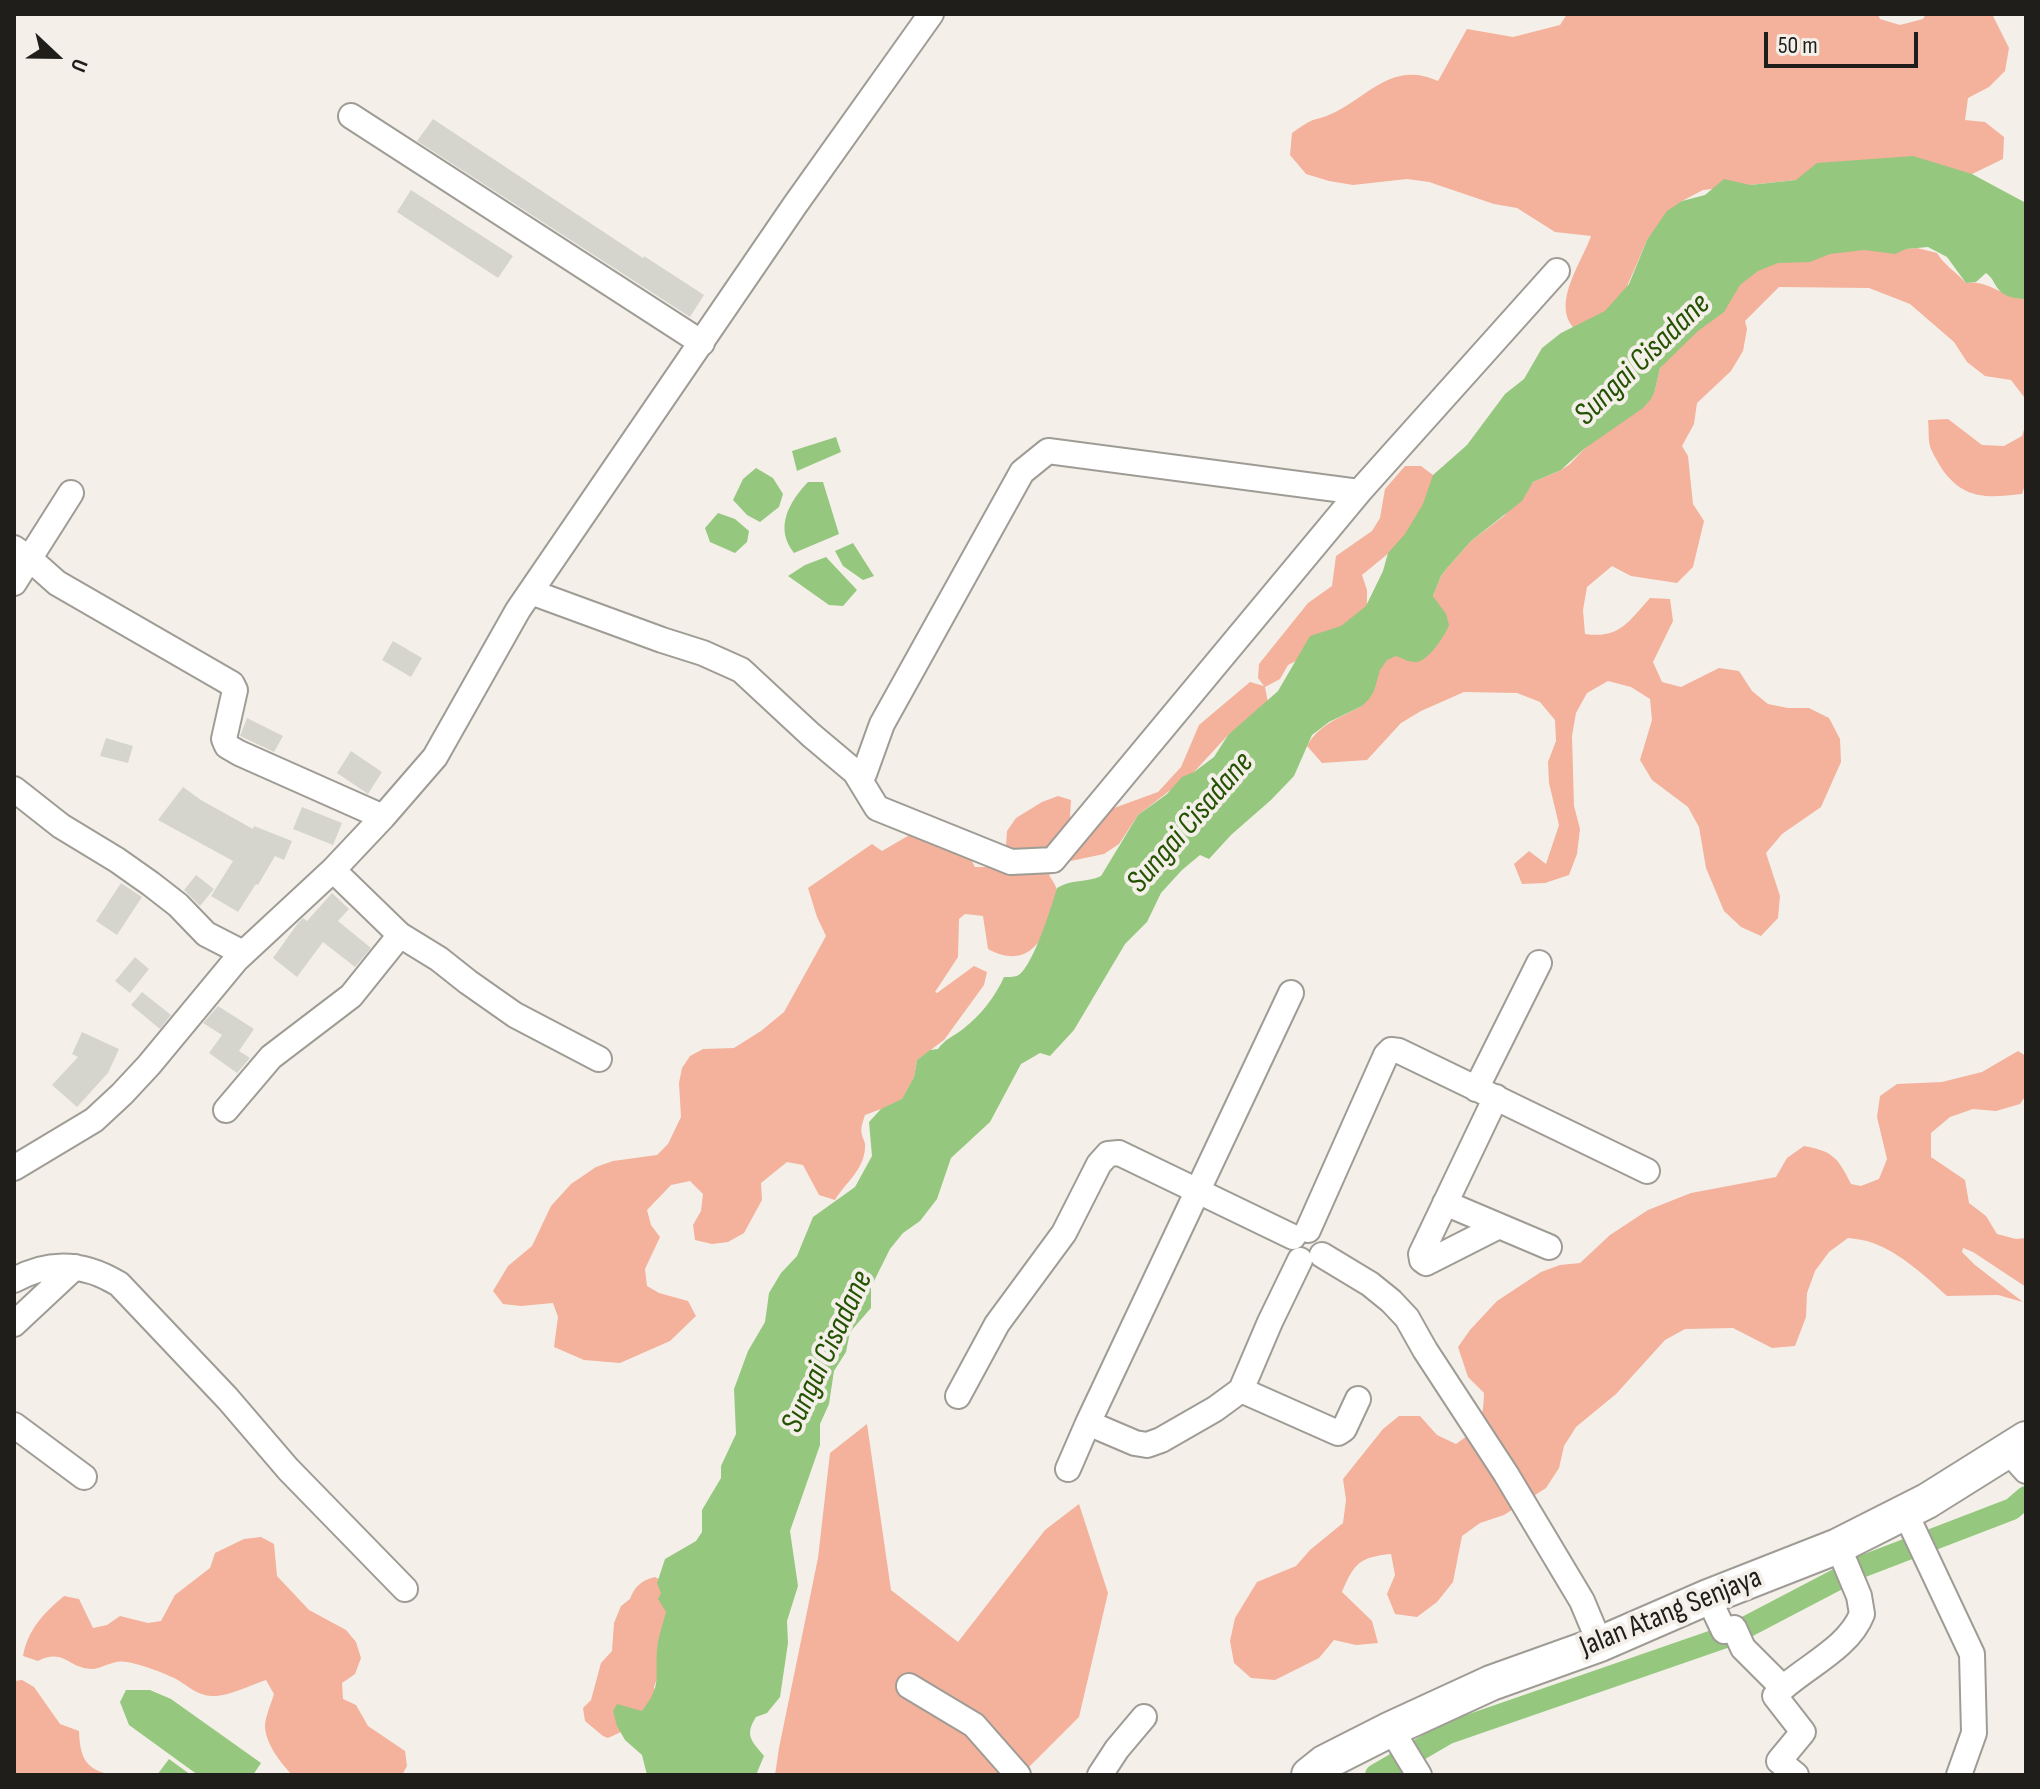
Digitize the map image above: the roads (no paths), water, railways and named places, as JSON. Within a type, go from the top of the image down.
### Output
[{"type":"main road","name":"Jalan Atang Senjaya","points":[[1309,1775],[1324,1763],[1395,1734],[1491,1683],[1600,1644],[1708,1597],[1841,1554],[1905,1512],[2020,1457]]},
{"type":"street","points":[[14,1168],[94,1120],[122,1094],[243,953],[333,870],[435,757],[518,610],[795,205],[931,14]]},
{"type":"street","points":[[351,116],[702,343]]},
{"type":"street","points":[[855,772],[877,808],[1011,862],[1053,860],[1359,492],[1557,271]]},
{"type":"street","points":[[531,592],[703,653],[741,670],[861,775],[865,773],[882,724],[1022,472],[1048,451],[1359,492]]},
{"type":"street","points":[[14,583],[22,553],[71,493]]},
{"type":"street","points":[[22,553],[57,583],[232,684],[235,690],[224,739],[227,746],[383,817]]},
{"type":"street","points":[[14,789],[61,826],[151,884],[178,905],[206,934],[243,953]]},
{"type":"street","points":[[333,870],[400,935],[439,959],[515,1015],[599,1059]]},
{"type":"street","points":[[226,1110],[271,1057],[351,996],[400,935]]},
{"type":"street","points":[[1499,1226],[1423,1262],[1421,1254],[1445,1203],[1539,963]]},
{"type":"street","points":[[1068,1469],[1291,993]]},
{"type":"street","points":[[1088,1423],[1147,1445],[1161,1440],[1241,1390],[1306,1246],[1386,1055],[1391,1050],[1399,1051],[1647,1171]]},
{"type":"street","points":[[958,1396],[997,1324],[1064,1233],[1099,1164],[1108,1154],[1119,1153],[1306,1246],[1370,1284],[1391,1301],[1407,1318],[1506,1474],[1582,1601],[1600,1644]]},
{"type":"street","points":[[1445,1203],[1549,1247]]},
{"type":"street","points":[[14,1280],[40,1269],[75,1267],[102,1274],[119,1284],[228,1399],[288,1469],[405,1589]]},
{"type":"street","points":[[14,1324],[75,1267]]},
{"type":"street","points":[[1241,1390],[1338,1433],[1344,1429],[1358,1399]]},
{"type":"street","points":[[14,1425],[84,1477]]},
{"type":"street","points":[[1905,1512],[1972,1654],[1974,1733],[1959,1775]]},
{"type":"street","points":[[1796,1775],[1779,1761],[1803,1732],[1775,1696],[1801,1672],[1827,1655],[1852,1630],[1862,1614],[1859,1596],[1841,1554]]},
{"type":"street","points":[[1708,1597],[1724,1631],[1739,1638],[1783,1688]]},
{"type":"street","points":[[909,1686],[974,1725],[1018,1775]]},
{"type":"street","points":[[1100,1775],[1144,1717]]},
{"type":"street","points":[[1395,1734],[1414,1768]]},
{"type":"water","name":"Sungai Cisadane","points":[[1913,156],[1972,174],[2026,203],[2026,299],[2004,294],[1986,273],[1976,282],[1966,283],[1947,257],[1928,247],[1906,249],[1895,254],[1864,250],[1830,254],[1810,262],[1778,263],[1758,271],[1740,285],[1724,312],[1698,331],[1660,368],[1655,390],[1643,408],[1584,449],[1561,470],[1533,482],[1522,501],[1471,541],[1441,576],[1433,596],[1446,614],[1449,625],[1435,648],[1420,661],[1396,656],[1387,660],[1369,699],[1312,735],[1294,776],[1209,859],[1200,855],[1161,893],[1147,922],[1125,944],[1074,1030],[1050,1056],[1040,1053],[1021,1064],[990,1122],[951,1158],[937,1199],[920,1221],[903,1233],[890,1249],[871,1287],[871,1308],[850,1332],[846,1352],[834,1371],[829,1404],[820,1424],[820,1445],[790,1531],[798,1586],[787,1621],[788,1643],[780,1697],[767,1713],[756,1717],[750,1729],[753,1742],[764,1756],[756,1775],[647,1775],[642,1755],[625,1740],[613,1711],[617,1704],[642,1711],[655,1688],[658,1645],[666,1612],[658,1599],[661,1593],[657,1583],[665,1559],[696,1541],[702,1532],[702,1510],[721,1478],[721,1466],[736,1434],[734,1389],[748,1351],[765,1322],[769,1293],[781,1273],[797,1256],[813,1217],[855,1187],[872,1156],[869,1122],[881,1109],[902,1099],[914,1077],[917,1060],[930,1050],[938,1049],[976,1018],[992,999],[1004,977],[1017,976],[1023,971],[1041,936],[1057,888],[1101,876],[1138,815],[1167,794],[1182,777],[1214,757],[1228,735],[1278,691],[1310,636],[1341,626],[1366,606],[1388,553],[1405,534],[1423,504],[1433,475],[1467,445],[1505,394],[1524,379],[1542,348],[1561,333],[1605,311],[1629,284],[1647,240],[1667,211],[1682,201],[1705,195],[1724,179],[1750,185],[1796,180],[1817,163]]},
{"type":"water","points":[[836,437],[841,452],[797,471],[792,451]]},
{"type":"water","points":[[756,468],[773,478],[783,494],[779,507],[760,522],[747,515],[733,500],[743,479]]},
{"type":"water","points":[[808,482],[823,482],[839,534],[794,553],[785,534],[786,516]]},
{"type":"water","points":[[718,513],[735,519],[749,531],[747,542],[735,553],[710,542],[705,528]]},
{"type":"water","points":[[853,543],[874,576],[863,580],[843,566],[835,551]]},
{"type":"water","points":[[826,557],[857,590],[843,606],[829,605],[788,576]]},
{"type":"water","points":[[126,1690],[150,1690],[171,1699],[261,1763],[253,1775],[198,1775],[129,1725],[120,1702]]},
{"type":"water","points":[[169,1759],[191,1775],[157,1775]]},
{"type":"waterway","points":[[1376,1775],[1448,1733],[1731,1635],[1861,1567],[2012,1509],[2026,1497]]}]
